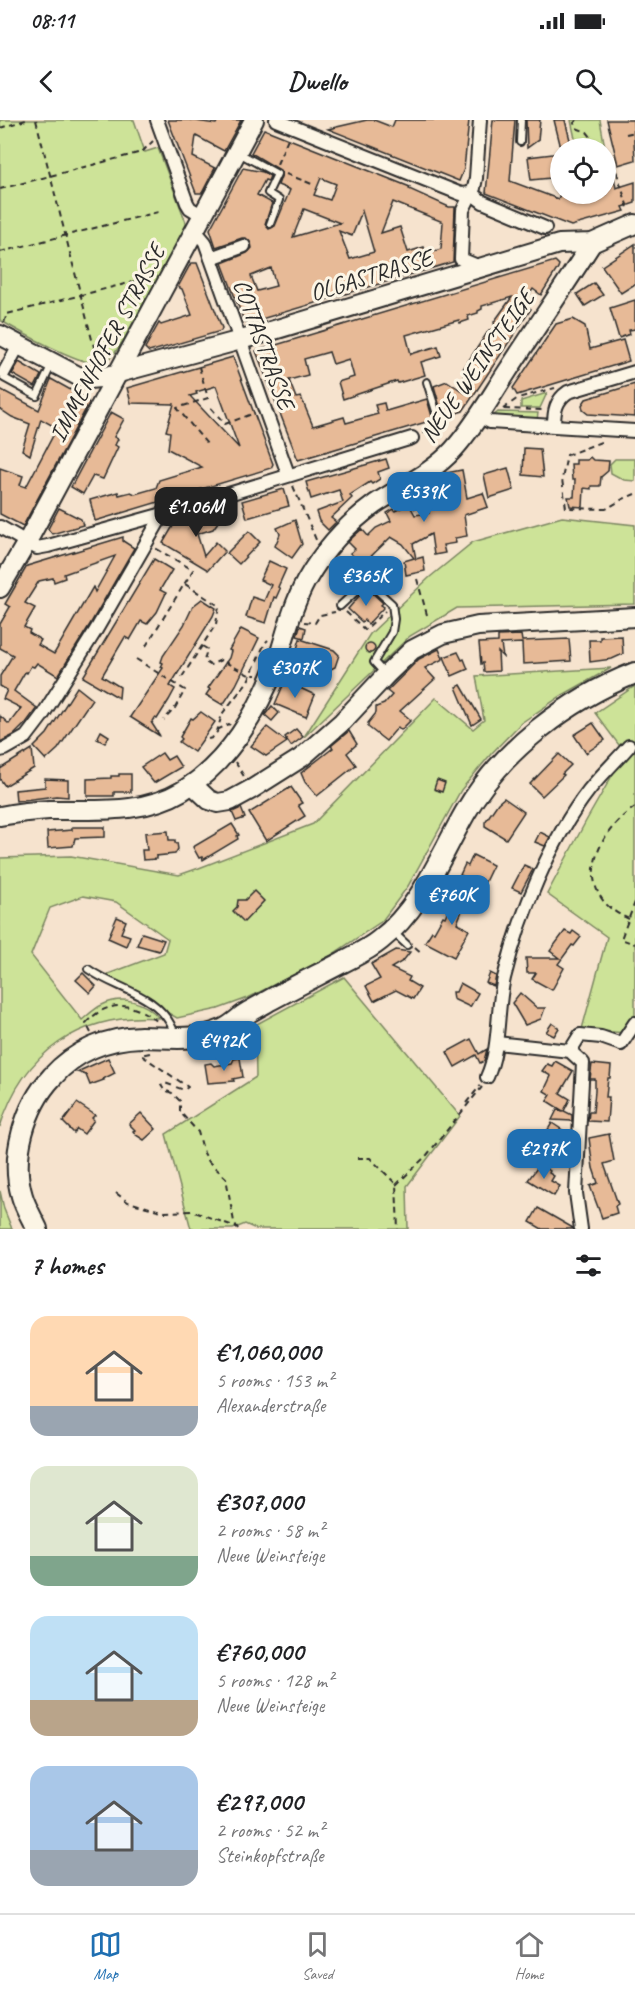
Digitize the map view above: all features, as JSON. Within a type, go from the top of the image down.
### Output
[{"type":"main road","points":[[37,1229],[22,1196],[18,1175],[19,1154],[29,1115],[38,1096],[51,1078],[72,1059],[98,1045],[118,1039],[142,1037],[189,1039],[222,1030],[246,1013],[380,941],[417,901],[466,811],[495,772],[521,745],[560,714],[595,692],[635,673]]},
{"type":"main road","points":[[25,1229],[13,1201],[8,1174],[9,1148],[18,1112],[28,1091],[42,1072],[59,1056],[92,1035],[118,1028],[141,1026],[169,1029],[196,1027],[246,1013]]},
{"type":"street","name":"COTTASTRASSE","points":[[157,120],[187,203],[199,223],[288,474]]},
{"type":"street","name":"IMMENHOFER STRASSE","points":[[0,588],[119,373],[254,120]]},
{"type":"street","points":[[276,120],[461,194],[471,193],[483,202],[545,228]]},
{"type":"street","points":[[480,120],[476,178],[463,210],[460,259],[480,267]]},
{"type":"street","name":"OLGASTRASSE","points":[[2,329],[19,345],[52,363],[89,379],[100,378],[241,340],[559,244],[592,243],[634,225]]},
{"type":"street","name":"NEUE WEINSTEIGE","points":[[0,816],[49,810],[123,809],[166,799],[192,784],[226,750],[252,717],[271,678],[297,599],[323,555],[359,516],[438,465],[489,410],[592,243]]},
{"type":"street","points":[[211,258],[244,246]]},
{"type":"street","points":[[554,425],[555,412],[562,396],[568,392],[635,372]]},
{"type":"street","points":[[489,410],[490,422],[635,431]]},
{"type":"street","points":[[0,527],[37,548],[48,546],[163,514],[412,438]]},
{"type":"street","points":[[0,750],[20,741],[34,727],[96,630],[163,514]]},
{"type":"street","points":[[192,784],[209,800],[218,803],[230,801],[252,789],[301,758],[342,722],[412,650],[443,634],[478,626],[635,617]]},
{"type":"street","points":[[487,1077],[495,1057],[501,995],[508,961],[543,869],[561,832],[575,810],[590,789],[629,746]]},
{"type":"street","points":[[570,1051],[580,1035],[601,1037],[621,1044],[635,1023]]},
{"type":"street","points":[[497,1043],[570,1051],[583,1063],[576,1193],[581,1229]]},
{"type":"lane","points":[[520,142],[521,120]]},
{"type":"lane","points":[[236,152],[277,174],[268,193],[279,200],[270,224]]},
{"type":"lane","points":[[19,345],[4,378],[37,396],[49,374],[52,363]]},
{"type":"lane","points":[[0,374],[19,345]]},
{"type":"lane","points":[[427,382],[441,427]]},
{"type":"lane","points":[[342,608],[367,581],[392,604],[394,619],[392,632],[374,662],[386,675]]},
{"type":"lane","points":[[391,930],[406,945]]},
{"type":"lane","points":[[88,969],[97,976],[142,996],[164,1013],[169,1029]]},
{"type":"path","points":[[0,128],[26,120]]},
{"type":"path","points":[[36,120],[97,359]]},
{"type":"path","points":[[578,120],[574,123],[576,128],[587,132],[592,138]]},
{"type":"path","points":[[0,189],[142,152],[161,132]]},
{"type":"path","points":[[626,134],[635,132]]},
{"type":"path","points":[[275,169],[285,145]]},
{"type":"path","points":[[616,170],[634,225]]},
{"type":"path","points":[[284,173],[312,184]]},
{"type":"path","points":[[0,252],[162,212]]},
{"type":"path","points":[[2,329],[7,314],[144,279]]},
{"type":"path","points":[[195,352],[208,398],[177,408],[207,444]]},
{"type":"path","points":[[489,410],[518,398],[555,388],[568,392]]},
{"type":"path","points":[[211,408],[225,424],[266,409]]},
{"type":"path","points":[[489,410],[555,412]]},
{"type":"path","points":[[601,442],[567,455],[562,479],[566,508],[606,508],[635,494]]},
{"type":"path","points":[[288,474],[311,529]]},
{"type":"path","points":[[406,495],[415,509]]},
{"type":"path","points":[[146,646],[194,570],[147,543]]},
{"type":"path","points":[[417,579],[427,615]]},
{"type":"path","points":[[182,677],[216,624],[219,606],[185,584]]},
{"type":"path","points":[[315,623],[320,615],[342,608],[365,630],[392,604]]},
{"type":"path","points":[[207,739],[212,738],[217,732],[222,714],[248,681],[267,640],[282,643]]},
{"type":"path","points":[[202,645],[207,649],[204,661],[207,664],[221,660],[249,675],[271,678]]},
{"type":"path","points":[[136,658],[185,690],[175,708],[164,720]]},
{"type":"path","points":[[226,750],[252,789]]},
{"type":"path","points":[[629,919],[613,913],[601,900],[595,888],[594,866],[605,836],[621,817],[635,807]]},
{"type":"path","points":[[635,902],[621,939],[635,944]]},
{"type":"path","points":[[92,1035],[86,1023],[102,1009],[119,1006],[145,1012],[169,1029]]},
{"type":"path","points":[[155,1053],[141,1054],[188,1087],[184,1090],[165,1083],[161,1085],[164,1090],[176,1096],[180,1101],[181,1114],[198,1132],[204,1154],[226,1178],[234,1222],[238,1229]]},
{"type":"path","points":[[396,1185],[427,1155],[487,1077]]},
{"type":"path","points":[[357,1158],[370,1158],[396,1185],[398,1229]]},
{"type":"path","points":[[116,1193],[128,1202],[165,1212],[192,1212],[238,1229]]},
{"type":"green space","points":[[0,120],[134,120],[145,152],[158,148],[187,225],[123,341],[113,355],[103,362],[91,363],[65,354],[0,320]]},
{"type":"green space","points":[[571,120],[600,120],[603,138],[575,138]]},
{"type":"green space","points":[[547,393],[540,408],[521,408],[521,401]]},
{"type":"green space","points":[[498,412],[538,413],[537,420],[492,417]]},
{"type":"green space","points":[[615,459],[635,459],[635,481],[624,480],[611,473],[610,464]]},
{"type":"green space","points":[[562,517],[635,525],[635,604],[457,608],[410,636],[304,737],[370,634],[430,577],[473,542]]},
{"type":"green space","points":[[611,668],[561,696],[521,723],[491,754],[461,790],[408,886],[382,921],[330,956],[248,998],[218,1009],[177,1018],[103,976],[164,953],[168,939],[116,902],[83,896],[50,908],[31,955],[82,1020],[99,1006],[117,1000],[133,1001],[147,1007],[159,1018],[131,1018],[104,1022],[59,1042],[40,1058],[24,1078],[10,1101],[0,1127],[0,858],[71,856],[179,875],[313,824],[436,698],[473,729],[484,720],[476,676]]},
{"type":"green space","points":[[635,686],[635,1034],[582,1029],[607,937],[547,894],[625,753],[595,713]]},
{"type":"green space","points":[[344,977],[460,1116],[407,1186],[408,1229],[256,1229],[245,1224],[233,1229],[191,1229],[166,1134],[256,1077],[255,1025]]},
{"type":"green space","points":[[0,1191],[4,1209],[12,1229],[0,1229]]},
{"type":"building","points":[[168,120],[216,124],[218,120],[241,120],[224,151],[196,136],[193,157],[215,168],[202,193],[196,193]]},
{"type":"building","points":[[374,120],[392,127],[395,120],[469,120],[464,169],[459,181],[328,129]]},
{"type":"building","points":[[493,120],[515,120],[510,181],[550,196],[550,204],[616,204],[616,188],[635,182],[635,203],[623,207],[625,211],[571,226],[486,193]]},
{"type":"building","points":[[526,120],[540,120],[538,140],[527,148]]},
{"type":"building","points":[[554,120],[565,120],[570,138],[558,138]]},
{"type":"building","points":[[607,120],[633,120],[635,160],[618,165],[616,138],[611,138]]},
{"type":"building","points":[[264,129],[410,187],[409,189],[449,207],[455,207],[453,262],[248,323],[244,321],[222,263],[247,253],[252,248],[251,243],[246,238],[242,238],[216,247],[210,229],[243,168],[263,172],[270,176],[268,181],[265,180],[257,195],[272,203],[265,224],[269,229],[275,226],[290,190],[278,185],[282,174],[280,170],[251,153]],"holes":[[[321,178],[336,184],[330,200],[314,195]],[[393,202],[443,222],[441,249],[426,254],[424,247],[408,252],[400,227],[381,233]],[[304,209],[340,223],[293,237]],[[362,211],[374,252],[350,259],[339,231],[352,236]],[[271,268],[276,286],[257,291],[251,276]]]},
{"type":"building","points":[[550,154],[550,178],[531,180],[528,157]]},
{"type":"building","points":[[635,244],[635,284],[621,293],[602,266]]},
{"type":"building","points":[[555,261],[559,265],[558,268],[541,295],[533,289],[523,304],[531,309],[463,411],[443,417],[434,386],[447,381],[465,393],[463,369],[489,330],[495,329],[494,322],[512,297],[482,306],[478,313],[468,316],[469,320],[460,323],[459,320],[406,335],[411,354],[438,346],[441,356],[421,362],[425,375],[398,383],[397,381],[343,399],[338,382],[354,377],[349,359],[333,364],[329,352],[304,359],[308,375],[289,380],[296,398],[301,397],[313,426],[344,417],[346,423],[378,414],[375,405],[384,403],[386,411],[427,399],[433,420],[298,460],[256,351]]},
{"type":"building","points":[[191,263],[197,263],[222,328],[221,331],[149,352],[145,348],[159,323],[161,325],[192,315],[182,289],[178,287]]},
{"type":"building","points":[[594,283],[603,295],[585,306],[577,294]]},
{"type":"building","points":[[635,300],[635,329],[629,330],[630,334],[619,338],[610,308]]},
{"type":"building","points":[[573,319],[585,326],[590,349],[623,340],[629,361],[517,395],[513,388],[556,324]]},
{"type":"building","points":[[233,357],[273,464],[271,468],[95,521],[90,500],[118,492],[119,495],[131,492],[135,494],[156,488],[159,480],[202,467],[168,449],[170,432],[166,431],[174,404],[131,403],[127,388]],"holes":[[[216,386],[239,448],[190,396]]]},
{"type":"building","points":[[19,362],[41,375],[35,387],[12,374]]},
{"type":"building","points":[[51,379],[87,399],[89,403],[23,526],[0,514],[0,468],[23,476],[20,485],[26,487],[57,428],[41,419],[30,455],[22,450],[30,424],[0,409],[0,389],[39,410]]},
{"type":"building","points":[[635,384],[635,417],[588,414],[583,410],[582,405],[586,399]]},
{"type":"building","points":[[111,412],[124,419],[114,437],[118,439],[115,445],[118,447],[103,479],[93,476],[83,494],[71,487]]},
{"type":"building","points":[[524,448],[540,449],[543,477],[523,475]]},
{"type":"building","points":[[590,457],[593,460],[609,461],[608,471],[601,477],[600,486],[591,486],[591,489],[584,488],[583,507],[570,506],[568,497],[574,497],[575,480],[572,480],[571,464],[576,464],[576,460],[587,460]]},
{"type":"building","points":[[386,459],[389,468],[378,472],[380,479],[372,484],[370,482],[350,495],[352,498],[331,518],[336,522],[328,530],[319,521],[316,512],[343,502],[339,490],[311,499],[306,482]]},
{"type":"building","points":[[508,468],[514,490],[489,498],[484,475]]},
{"type":"building","points":[[462,470],[467,498],[483,493],[488,507],[464,515],[467,536],[455,538],[456,543],[443,545],[445,553],[434,555],[431,534],[413,544],[416,559],[423,557],[425,571],[406,575],[404,561],[414,558],[403,544],[391,537],[362,565],[350,553],[355,549],[348,542],[362,529],[368,536],[376,528],[391,521],[387,513],[394,509],[395,511],[409,504],[415,515],[429,513],[426,494],[436,492],[435,481],[447,479],[446,473]]},
{"type":"building","points":[[284,489],[289,506],[247,518],[242,501]]},
{"type":"building","points":[[59,508],[81,519],[83,525],[52,534],[48,529]]},
{"type":"building","points":[[222,508],[225,517],[221,518],[213,529],[197,534],[204,556],[216,542],[225,551],[208,570],[163,543],[176,521]]},
{"type":"building","points":[[295,520],[302,544],[292,558],[275,546],[280,534],[277,528]]},
{"type":"building","points":[[249,531],[260,542],[239,564],[227,553]]},
{"type":"building","points":[[123,537],[123,541],[134,548],[58,676],[37,663],[34,667],[31,666],[27,673],[25,672],[14,691],[37,708],[14,735],[0,742],[0,716],[9,724],[21,708],[3,699],[7,690],[0,686],[0,676],[13,655],[0,648],[0,624],[10,607],[5,604],[27,566]],"holes":[[[115,556],[95,592],[93,587],[54,654],[38,645],[41,640],[24,627],[35,608],[25,603],[39,581],[53,578],[54,582],[65,578],[64,574]]]},
{"type":"building","points":[[154,559],[172,570],[160,590],[166,593],[157,612],[147,624],[141,621],[130,640],[125,637],[102,676],[120,687],[119,698],[83,677]]},
{"type":"building","points":[[269,561],[286,569],[266,623],[246,617],[252,597],[264,601],[271,585],[260,580]]},
{"type":"building","points":[[368,589],[383,603],[381,605],[384,607],[368,624],[364,620],[362,622],[348,609]]},
{"type":"building","points":[[202,599],[216,608],[170,686],[175,689],[169,700],[157,719],[151,722],[160,736],[130,717],[163,668],[161,662],[163,656],[184,625],[193,606]]},
{"type":"building","points":[[300,626],[306,628],[304,638],[297,636]]},
{"type":"building","points":[[241,629],[259,638],[236,685],[223,705],[206,695],[210,689],[208,688],[229,658],[231,651],[229,650]]},
{"type":"building","points":[[521,635],[522,641],[569,639],[571,661],[523,664],[522,643],[501,644],[503,657],[498,652],[499,671],[484,672],[479,643],[498,642],[498,636]]},
{"type":"building","points":[[622,636],[623,654],[612,659],[590,662],[589,640]]},
{"type":"building","points":[[300,639],[334,650],[339,655],[335,667],[331,669],[294,659]]},
{"type":"building","points":[[370,643],[374,644],[374,652],[370,653],[366,652],[365,648],[366,644]]},
{"type":"building","points":[[439,649],[443,659],[425,668],[435,679],[400,711],[411,720],[401,730],[398,727],[386,741],[368,727],[368,723],[376,713],[376,707],[384,704],[392,695],[387,691],[419,659]]},
{"type":"building","points":[[458,652],[468,669],[452,676],[444,657]]},
{"type":"building","points":[[285,681],[315,695],[306,717],[275,704]]},
{"type":"building","points":[[461,685],[481,719],[472,725],[456,687]]},
{"type":"building","points":[[77,687],[92,699],[58,749],[46,760],[34,747],[47,734]]},
{"type":"building","points":[[272,706],[279,713],[272,721],[265,715]]},
{"type":"building","points":[[201,712],[215,722],[194,752],[179,742],[191,718],[193,719]]},
{"type":"building","points":[[593,723],[605,740],[586,753],[574,735]]},
{"type":"building","points":[[267,727],[287,742],[266,756],[251,746]]},
{"type":"building","points":[[296,729],[303,737],[291,746],[285,737]]},
{"type":"building","points":[[101,731],[109,736],[105,743],[97,739]]},
{"type":"building","points":[[349,731],[357,744],[347,753],[356,765],[317,796],[305,782],[301,773],[333,748],[331,746]]},
{"type":"building","points":[[32,749],[34,768],[5,786],[0,779],[0,769]]},
{"type":"building","points":[[162,753],[167,760],[174,756],[181,767],[154,783],[141,767]]},
{"type":"building","points":[[559,754],[571,765],[542,796],[530,784]]},
{"type":"building","points":[[119,774],[131,774],[131,792],[114,792],[114,796],[87,796],[87,779],[111,778]]},
{"type":"building","points":[[45,779],[68,780],[68,797],[56,796],[16,801],[15,790],[45,787]]},
{"type":"building","points":[[437,780],[445,783],[442,792],[434,789]]},
{"type":"building","points":[[291,787],[302,803],[298,805],[305,816],[266,841],[249,813]]},
{"type":"building","points":[[504,798],[524,812],[506,839],[485,826],[485,822]]},
{"type":"building","points":[[241,808],[245,818],[236,821],[232,812]]},
{"type":"building","points":[[232,824],[239,835],[238,839],[203,860],[202,857],[199,858],[193,847]]},
{"type":"building","points":[[72,827],[105,827],[105,837],[75,838],[73,846],[48,848],[47,832],[72,830]]},
{"type":"building","points":[[168,831],[169,840],[175,840],[177,843],[178,849],[175,854],[143,860],[142,850],[147,850],[145,833]]},
{"type":"building","points":[[540,832],[550,837],[545,846],[535,842]]},
{"type":"building","points":[[473,855],[493,865],[483,886],[460,875],[465,864],[468,866]]},
{"type":"building","points":[[524,865],[533,869],[521,892],[512,888]]},
{"type":"building","points":[[254,891],[264,901],[244,922],[233,911],[237,907],[238,900],[245,900]]},
{"type":"building","points":[[456,891],[477,900],[473,910],[464,906],[457,923],[469,930],[454,957],[425,942],[443,916],[445,917]]},
{"type":"building","points":[[117,917],[126,921],[121,933],[130,936],[126,946],[108,938]]},
{"type":"building","points":[[565,931],[571,934],[573,931],[581,937],[558,964],[564,968],[552,990],[532,979],[536,973],[527,973],[526,958],[559,958],[550,951]]},
{"type":"building","points":[[142,933],[164,940],[159,951],[137,945]]},
{"type":"building","points":[[396,950],[410,952],[403,961],[391,968],[410,977],[408,981],[420,988],[413,999],[396,990],[374,1001],[366,986],[380,979],[371,964]]},
{"type":"building","points":[[83,973],[96,986],[90,993],[76,980]]},
{"type":"building","points":[[490,973],[496,976],[494,986],[486,983]]},
{"type":"building","points":[[460,983],[478,993],[470,1007],[453,999],[452,992],[456,992]]},
{"type":"building","points":[[520,993],[537,1008],[545,1008],[541,1019],[525,1025],[512,1003]]},
{"type":"building","points":[[552,1023],[559,1028],[554,1036],[546,1032]]},
{"type":"building","points":[[471,1039],[479,1054],[487,1049],[484,1061],[480,1063],[476,1055],[455,1067],[447,1052]]},
{"type":"building","points":[[108,1058],[115,1073],[104,1080],[90,1085],[86,1075],[77,1072]]},
{"type":"building","points":[[240,1058],[243,1077],[233,1079],[234,1081],[208,1083],[205,1064],[211,1063],[214,1066],[232,1063],[234,1059]]},
{"type":"building","points":[[555,1061],[573,1071],[560,1093],[570,1099],[564,1111],[572,1115],[572,1121],[552,1120],[557,1110],[563,1111],[547,1101],[551,1095],[544,1091],[551,1076],[542,1071],[547,1064],[552,1066]]},
{"type":"building","points":[[592,1064],[611,1066],[606,1097],[609,1097],[607,1122],[588,1121],[589,1112],[593,1112],[595,1091],[595,1079],[590,1079]]},
{"type":"building","points":[[77,1103],[95,1115],[84,1134],[77,1129],[74,1133],[63,1122]]},
{"type":"building","points":[[141,1113],[156,1129],[144,1140],[136,1135],[133,1131],[135,1130],[129,1124]]},
{"type":"building","points":[[552,1123],[567,1133],[560,1145],[544,1136]]},
{"type":"building","points":[[609,1134],[614,1161],[604,1164],[618,1204],[615,1206],[617,1213],[602,1218],[590,1186],[598,1183],[593,1168],[589,1138]]},
{"type":"building","points":[[540,1164],[554,1176],[551,1181],[560,1186],[554,1196],[528,1180]]},
{"type":"building","points":[[538,1208],[573,1229],[542,1229],[530,1222]]}]
